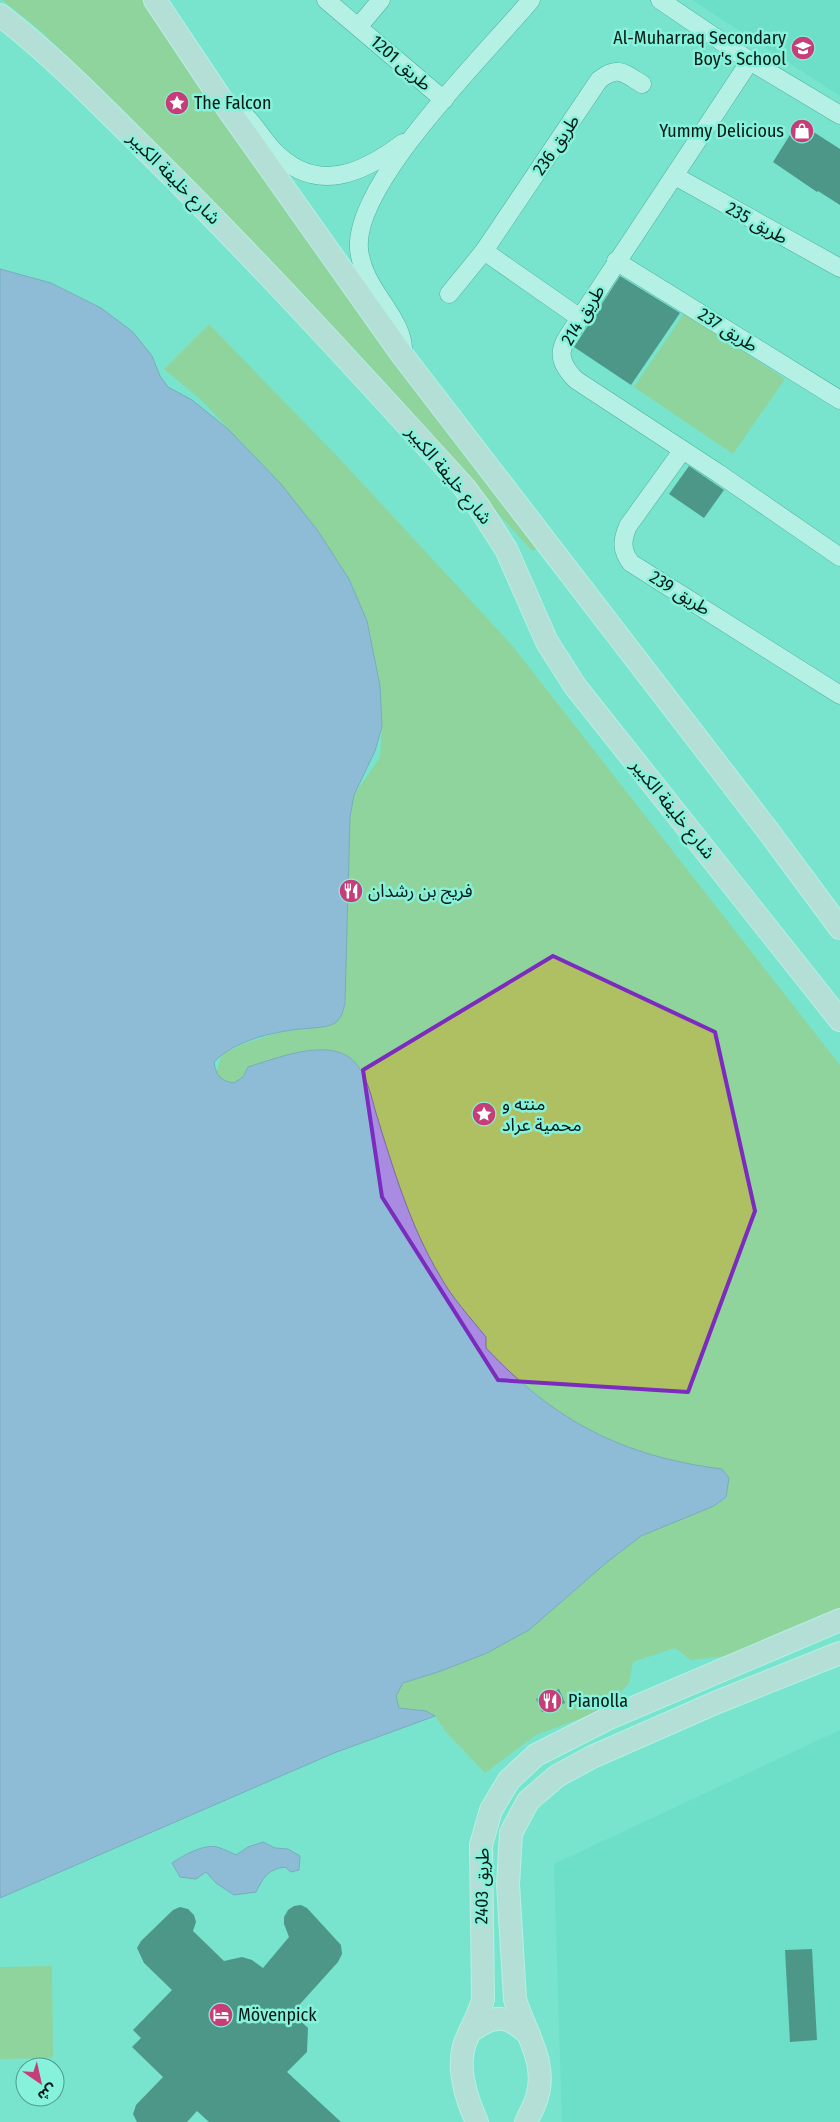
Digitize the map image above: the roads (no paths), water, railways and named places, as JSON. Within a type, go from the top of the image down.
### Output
[{"type":"main road","name":"شارع خليفة الكبير","points":[[155,0],[223,102],[403,356],[769,832],[840,928]]},
{"type":"main road","name":"شارع خليفة الكبير","points":[[0,15],[82,87],[194,197],[268,274],[464,487],[506,549],[547,642],[575,686],[840,1020]]},
{"type":"main road","name":"طريق 2403","points":[[478,2118],[465,2091],[463,2072],[464,2047],[479,2015],[483,1999],[481,1845],[491,1810],[509,1780],[536,1755],[607,1719],[840,1620]]},
{"type":"main road","name":"طريق 2403","points":[[525,2118],[538,2096],[540,2072],[536,2050],[520,2017],[515,1999],[508,1884],[511,1833],[528,1801],[557,1776],[592,1757],[695,1712],[840,1653]]},
{"type":"main road","points":[[684,1687],[695,1712]]},
{"type":"main road","points":[[470,2032],[484,2021],[501,2018],[517,2023],[529,2036]]},
{"type":"street","name":"طريق 1201","points":[[326,0],[444,100]]},
{"type":"street","name":"طريق 1201","points":[[358,26],[381,0]]},
{"type":"street","points":[[403,356],[403,343],[398,328],[373,290],[364,271],[359,250],[359,238],[369,203],[415,133],[531,0]]},
{"type":"street","points":[[660,0],[750,61],[840,115]]},
{"type":"street","name":"طريق 214","points":[[750,61],[675,176],[616,261],[561,349],[561,357],[568,373],[576,380],[682,452],[718,473],[840,557]]},
{"type":"street","name":"طريق 236","points":[[449,294],[484,251],[599,80],[610,72],[620,71],[642,84]]},
{"type":"street","points":[[223,102],[249,118],[281,158],[304,171],[317,174],[344,174],[369,166],[415,133]]},
{"type":"street","name":"طريق 235","points":[[675,176],[840,268]]},
{"type":"street","points":[[484,251],[580,318]]},
{"type":"street","name":"طريق 237","points":[[616,261],[840,400]]},
{"type":"street","name":"طريق 239","points":[[682,452],[628,526],[623,542],[626,556],[632,563],[840,695]]},
{"type":"place","name":"Al-Muharraq Secondary Boy's School","points":[[803,48]]},
{"type":"place","name":"The Falcon","points":[[177,103]]},
{"type":"place","name":"Yummy Delicious","points":[[802,131]]},
{"type":"place","name":"فريج بن رشدان","points":[[351,891]]},
{"type":"place","name":"منته و محمية عراد","points":[[484,1114]]},
{"type":"place","name":"Pianolla","points":[[550,1701]]},
{"type":"place","name":"Mövenpick","points":[[221,2015]]}]
